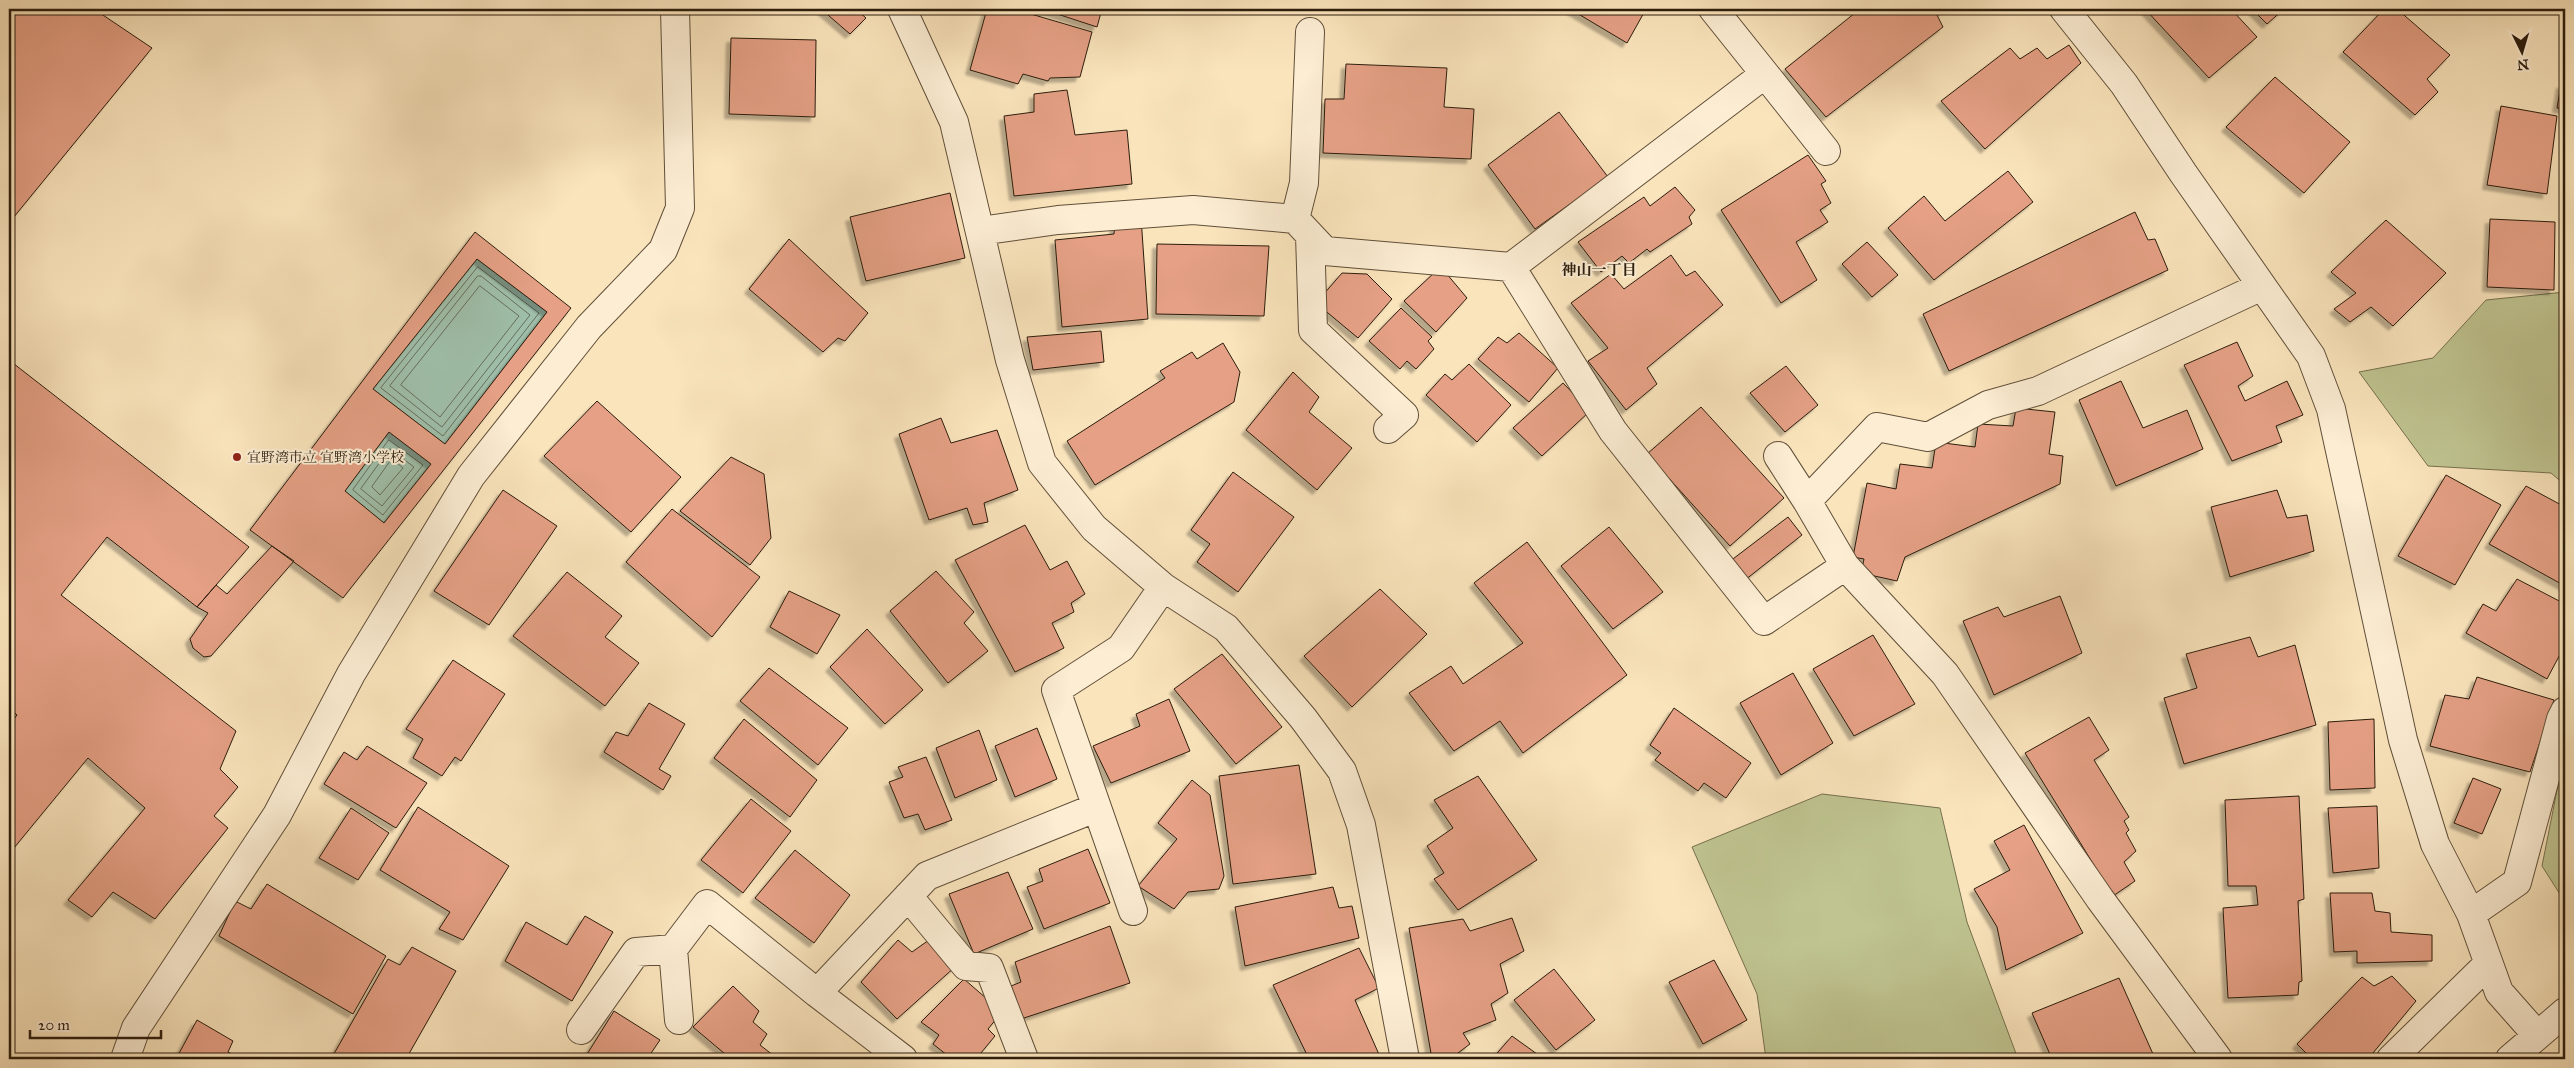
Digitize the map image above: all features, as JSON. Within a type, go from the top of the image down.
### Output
[{"type":"street","points":[[125,1059],[136,1028],[277,815],[351,674],[471,476],[590,327],[663,250],[680,208],[676,9]]},
{"type":"street","points":[[902,9],[954,122],[1010,360],[1042,463],[1094,528],[1163,587],[1226,628],[1303,718],[1342,771],[1361,825],[1405,1059]]},
{"type":"street","points":[[1713,9],[1826,151]]},
{"type":"street","points":[[2064,9],[2124,84],[2311,356],[2331,409],[2403,740],[2435,844],[2471,914],[2487,965],[2499,992],[2538,1035]]},
{"type":"street","points":[[1310,32],[1302,227],[1313,330],[1404,415],[1388,429]]},
{"type":"street","points":[[980,232],[1058,220],[1193,210],[1302,227],[1326,251],[1510,267],[1765,74]]},
{"type":"street","points":[[1510,267],[1614,431],[1764,621],[1845,566]]},
{"type":"street","points":[[1806,501],[1877,426],[1928,437],[1988,405],[2038,391],[2262,286]]},
{"type":"street","points":[[1778,456],[1845,566],[1945,674],[2100,899],[2218,1059]]},
{"type":"street","points":[[1133,912],[1095,808],[1056,690],[1121,648],[1163,587]]},
{"type":"street","points":[[2471,914],[2517,882],[2561,719],[2565,711]]},
{"type":"street","points":[[817,993],[928,876],[1095,808]]},
{"type":"street","points":[[908,896],[966,966],[989,968],[1024,1059]]},
{"type":"street","points":[[679,1020],[673,949],[707,904],[817,993],[903,1059]]},
{"type":"street","points":[[581,1030],[636,952],[673,949]]},
{"type":"street","points":[[2391,1059],[2487,965]]},
{"type":"street","points":[[2510,1059],[2565,1012]]},
{"type":"green space","points":[[2565,292],[2565,485],[2551,473],[2428,466],[2359,372],[2433,358],[2486,300]]},
{"type":"green space","points":[[2565,750],[2565,902],[2542,866]]},
{"type":"green space","points":[[1822,794],[1940,808],[1967,922],[2018,1059],[1766,1059],[1757,994],[1692,847]]},
{"type":"water","points":[[477,259],[547,312],[445,444],[373,389]]},
{"type":"water","points":[[389,432],[431,464],[384,523],[345,491]]},
{"type":"building","points":[[9,9],[94,9],[152,48],[9,223]]},
{"type":"building","points":[[821,9],[856,9],[866,18],[850,34]]},
{"type":"building","points":[[987,9],[1014,9],[1092,32],[1080,77],[1050,78],[1048,81],[1023,74],[1018,84],[970,70]]},
{"type":"building","points":[[1042,9],[1102,9],[1097,27]]},
{"type":"building","points":[[1570,9],[1646,9],[1627,43]]},
{"type":"building","points":[[1860,9],[1946,9],[1937,15],[1943,27],[1826,117],[1785,69]]},
{"type":"building","points":[[2145,9],[2231,9],[2257,37],[2209,78]]},
{"type":"building","points":[[2252,9],[2284,9],[2267,24]]},
{"type":"building","points":[[2384,9],[2397,9],[2450,55],[2427,79],[2438,92],[2415,115],[2343,52]]},
{"type":"building","points":[[731,38],[816,40],[815,117],[729,114]]},
{"type":"building","points":[[2069,45],[2081,63],[1985,149],[1941,101],[2010,48],[2020,59],[2037,48],[2047,59]]},
{"type":"building","points":[[1346,64],[1447,68],[1444,107],[1474,109],[1471,159],[1323,153],[1325,99],[1344,99]]},
{"type":"building","points":[[2275,77],[2350,142],[2304,193],[2226,127]]},
{"type":"building","points":[[2561,84],[2565,84],[2565,109],[2557,108]]},
{"type":"building","points":[[1067,90],[1075,135],[1127,130],[1132,184],[1014,196],[1004,116],[1034,112],[1034,94]]},
{"type":"building","points":[[2501,106],[2557,116],[2547,194],[2487,185]]},
{"type":"building","points":[[1559,112],[1608,177],[1535,229],[1488,165]]},
{"type":"building","points":[[1808,155],[1826,181],[1821,184],[1831,203],[1820,210],[1828,222],[1796,242],[1817,280],[1781,303],[1721,210]]},
{"type":"building","points":[[2008,171],[2033,202],[1934,280],[1888,228],[1924,196],[1945,221]]},
{"type":"building","points":[[1675,187],[1695,210],[1689,217],[1692,224],[1650,252],[1647,249],[1629,263],[1622,256],[1601,272],[1578,242],[1644,197],[1650,206]]},
{"type":"building","points":[[950,193],[965,258],[866,281],[850,217]]},
{"type":"building","points":[[2135,212],[2148,240],[2155,239],[2168,270],[1949,371],[1923,314]]},
{"type":"building","points":[[1141,217],[1148,319],[1062,327],[1055,240],[1114,234],[1115,220]]},
{"type":"building","points":[[2490,219],[2555,222],[2554,290],[2487,287]]},
{"type":"building","points":[[2386,220],[2446,273],[2393,326],[2371,307],[2350,322],[2334,309],[2356,293],[2331,272]]},
{"type":"building","points":[[475,232],[571,308],[343,598],[250,530]],"holes":[[[477,259],[547,312],[445,444],[373,389]],[[389,432],[431,464],[384,523],[345,491]]]},
{"type":"building","points":[[789,239],[868,313],[845,341],[838,338],[823,352],[749,289]]},
{"type":"building","points":[[1867,242],[1898,275],[1872,297],[1842,264]]},
{"type":"building","points":[[1157,244],[1269,246],[1264,316],[1156,314]]},
{"type":"building","points":[[1671,255],[1686,276],[1695,271],[1723,305],[1647,368],[1657,384],[1626,410],[1588,361],[1608,348],[1571,303],[1611,274],[1624,289]]},
{"type":"building","points":[[1435,272],[1446,273],[1467,298],[1436,332],[1404,301]]},
{"type":"building","points":[[1342,273],[1367,274],[1392,299],[1358,338],[1316,303]]},
{"type":"building","points":[[1401,308],[1432,337],[1428,341],[1434,349],[1416,369],[1407,361],[1400,369],[1369,341]]},
{"type":"building","points":[[1101,331],[1104,362],[1033,370],[1027,337]]},
{"type":"building","points":[[1519,333],[1558,368],[1529,402],[1478,359],[1498,337],[1507,343]]},
{"type":"building","points":[[2237,342],[2253,376],[2238,386],[2245,401],[2287,381],[2303,415],[2276,426],[2282,442],[2232,461],[2184,365]]},
{"type":"building","points":[[1223,343],[1240,372],[1234,402],[1095,485],[1067,441],[1165,378],[1160,371],[1192,352],[1197,359]]},
{"type":"building","points":[[9,360],[249,547],[197,607],[107,537],[61,595],[236,731],[220,769],[238,787],[214,816],[228,828],[155,919],[113,892],[92,917],[68,900],[145,808],[88,758],[9,854],[9,726],[17,715],[9,707]]},
{"type":"building","points":[[1469,364],[1511,405],[1477,442],[1426,395],[1445,374],[1452,380]]},
{"type":"building","points":[[1786,366],[1818,405],[1785,432],[1750,393]]},
{"type":"building","points":[[1293,372],[1319,397],[1309,412],[1352,448],[1317,490],[1246,430]]},
{"type":"building","points":[[2121,381],[2143,428],[2187,410],[2203,449],[2116,486],[2079,400]]},
{"type":"building","points":[[1563,383],[1590,411],[1542,456],[1513,428]]},
{"type":"building","points":[[597,401],[681,477],[631,532],[544,456]]},
{"type":"building","points":[[1701,407],[1784,498],[1730,546],[1647,454]]},
{"type":"building","points":[[2016,408],[2055,412],[2049,454],[2063,456],[2060,484],[1905,557],[1897,581],[1861,573],[1864,559],[1853,557],[1867,483],[1896,489],[1900,464],[1932,468],[1936,442],[1975,447],[1978,424],[2013,426]]},
{"type":"building","points":[[941,418],[951,443],[997,430],[1018,490],[984,503],[988,522],[973,525],[967,508],[929,520],[899,434]]},
{"type":"building","points":[[731,457],[764,474],[771,538],[750,565],[680,511]]},
{"type":"building","points":[[1233,472],[1294,517],[1238,592],[1197,562],[1210,544],[1191,530]]},
{"type":"building","points":[[2446,475],[2501,505],[2455,585],[2398,556]]},
{"type":"building","points":[[2526,486],[2565,507],[2565,586],[2489,544]]},
{"type":"building","points":[[503,490],[557,526],[489,625],[434,591]]},
{"type":"building","points":[[2277,490],[2287,518],[2307,515],[2314,551],[2230,577],[2211,507]]},
{"type":"building","points":[[672,509],[760,577],[712,637],[626,562]]},
{"type":"building","points":[[1788,517],[1802,535],[1745,580],[1729,562]]},
{"type":"building","points":[[1025,525],[1050,570],[1067,561],[1085,594],[1071,603],[1074,612],[1052,623],[1064,648],[1015,672],[955,560]]},
{"type":"building","points":[[1609,527],[1663,592],[1613,629],[1561,566]]},
{"type":"building","points":[[1527,542],[1627,675],[1523,753],[1500,721],[1454,751],[1409,693],[1451,666],[1463,684],[1523,643],[1474,583]]},
{"type":"building","points":[[272,546],[294,561],[211,656],[204,657],[193,648],[190,639],[208,613],[197,607],[216,585],[227,594]]},
{"type":"building","points":[[936,571],[974,612],[964,623],[988,651],[948,683],[890,611]]},
{"type":"building","points":[[567,572],[622,616],[605,637],[639,663],[605,706],[513,636]]},
{"type":"building","points":[[2517,579],[2565,604],[2565,645],[2547,679],[2466,633],[2483,604],[2496,611]]},
{"type":"building","points":[[1380,589],[1427,634],[1352,707],[1304,656]]},
{"type":"building","points":[[789,591],[840,615],[817,654],[770,627]]},
{"type":"building","points":[[2060,596],[2082,653],[1994,695],[1963,621],[1998,607],[2004,617]]},
{"type":"building","points":[[867,629],[923,690],[885,724],[830,667]]},
{"type":"building","points":[[1873,635],[1915,704],[1854,736],[1813,669]]},
{"type":"building","points":[[2250,637],[2258,657],[2295,645],[2316,725],[2184,764],[2164,698],[2197,688],[2186,654]]},
{"type":"building","points":[[1222,654],[1282,727],[1236,764],[1174,689]]},
{"type":"building","points":[[453,660],[505,694],[461,761],[455,757],[442,776],[413,758],[423,739],[406,729]]},
{"type":"building","points":[[769,668],[848,728],[818,765],[740,701]]},
{"type":"building","points":[[1793,673],[1833,743],[1781,775],[1740,703]]},
{"type":"building","points":[[2477,677],[2554,700],[2530,772],[2430,746],[2445,695],[2469,699]]},
{"type":"building","points":[[1169,699],[1190,751],[1111,783],[1093,746],[1140,726],[1136,714]]},
{"type":"building","points":[[649,703],[685,724],[659,769],[671,776],[663,790],[604,752],[616,732],[628,736]]},
{"type":"building","points":[[1674,708],[1751,763],[1726,798],[1704,783],[1698,791],[1655,760],[1661,753],[1650,745]]},
{"type":"building","points":[[2089,717],[2109,750],[2094,760],[2129,817],[2124,821],[2129,830],[2126,833],[2136,851],[2124,862],[2135,881],[2113,896],[2025,753]]},
{"type":"building","points":[[744,719],[817,780],[790,817],[714,758]]},
{"type":"building","points":[[2374,719],[2375,788],[2330,790],[2328,722]]},
{"type":"building","points":[[1037,728],[1057,779],[1015,797],[995,746]]},
{"type":"building","points":[[979,730],[997,780],[955,798],[936,748]]},
{"type":"building","points":[[367,746],[427,783],[396,828],[324,784],[344,752],[357,760]]},
{"type":"building","points":[[926,757],[952,820],[925,830],[918,814],[904,818],[889,782],[903,777],[898,767]]},
{"type":"building","points":[[1299,765],[1316,874],[1233,884],[1219,776]]},
{"type":"building","points":[[1478,776],[1537,860],[1458,910],[1434,879],[1444,873],[1427,846],[1453,828],[1434,800]]},
{"type":"building","points":[[2473,778],[2501,789],[2482,834],[2454,823]]},
{"type":"building","points":[[1192,780],[1210,795],[1224,876],[1219,889],[1188,892],[1174,909],[1138,886],[1177,839],[1158,823]]},
{"type":"building","points":[[2299,796],[2304,899],[2298,901],[2302,981],[2299,982],[2298,995],[2228,998],[2223,908],[2258,905],[2256,886],[2228,886],[2225,800]]},
{"type":"building","points":[[751,799],[791,831],[743,893],[701,860]]},
{"type":"building","points":[[2377,806],[2379,868],[2333,873],[2328,808]]},
{"type":"building","points":[[418,807],[509,866],[463,940],[439,929],[450,912],[380,870]]},
{"type":"building","points":[[351,808],[389,833],[358,880],[319,858]]},
{"type":"building","points":[[2024,825],[2083,933],[2006,970],[1997,927],[1974,889],[2010,870],[1994,841]]},
{"type":"building","points":[[1088,849],[1110,903],[1044,929],[1027,887],[1043,881],[1039,869]]},
{"type":"building","points":[[795,850],[850,895],[814,943],[755,898]]},
{"type":"building","points":[[1008,872],[1033,929],[974,954],[949,894]]},
{"type":"building","points":[[267,884],[386,956],[353,1014],[219,936],[235,901],[251,909]]},
{"type":"building","points":[[1333,887],[1339,908],[1352,906],[1359,938],[1245,966],[1235,907]]},
{"type":"building","points":[[2330,893],[2372,893],[2375,911],[2390,913],[2391,932],[2432,935],[2432,961],[2357,963],[2357,951],[2334,952]]},
{"type":"building","points":[[585,916],[613,932],[572,1001],[505,961],[526,922],[567,945]]},
{"type":"building","points":[[1512,918],[1524,951],[1500,964],[1508,993],[1491,1004],[1496,1020],[1463,1033],[1470,1044],[1450,1059],[1432,1059],[1409,928],[1463,919],[1470,931]]},
{"type":"building","points":[[1110,926],[1130,983],[1021,1019],[1011,986],[1021,982],[1015,962]]},
{"type":"building","points":[[898,940],[912,952],[929,940],[956,966],[897,1019],[861,982]]},
{"type":"building","points":[[412,947],[456,971],[406,1059],[331,1059],[388,959],[400,965]]},
{"type":"building","points":[[1359,948],[1379,988],[1355,1000],[1381,1059],[1309,1059],[1273,985]]},
{"type":"building","points":[[1714,960],[1747,1020],[1703,1044],[1669,982]]},
{"type":"building","points":[[1554,969],[1595,1020],[1556,1050],[1514,1000]]},
{"type":"building","points":[[2392,976],[2416,1001],[2368,1059],[2312,1059],[2297,1044],[2362,977],[2374,986]]},
{"type":"building","points":[[2119,978],[2153,1054],[2141,1059],[2089,1059],[2087,1057],[2052,1059],[2032,1013]]},
{"type":"building","points":[[964,979],[1002,1012],[988,1029],[995,1036],[976,1059],[952,1059],[933,1044],[939,1035],[921,1022]]},
{"type":"building","points":[[733,986],[759,1011],[753,1022],[767,1034],[760,1045],[778,1059],[731,1059],[693,1027]]},
{"type":"building","points":[[614,1011],[660,1040],[647,1059],[584,1059]]},
{"type":"building","points":[[197,1020],[233,1041],[228,1052],[242,1059],[176,1059]]},
{"type":"building","points":[[1512,1036],[1544,1059],[1492,1059]]},
{"type":"place","name":"宜野湾市立 宜野湾小学校","points":[[237,457]]},
{"type":"district","name":"神山一丁目","points":[[1599,270]]}]
